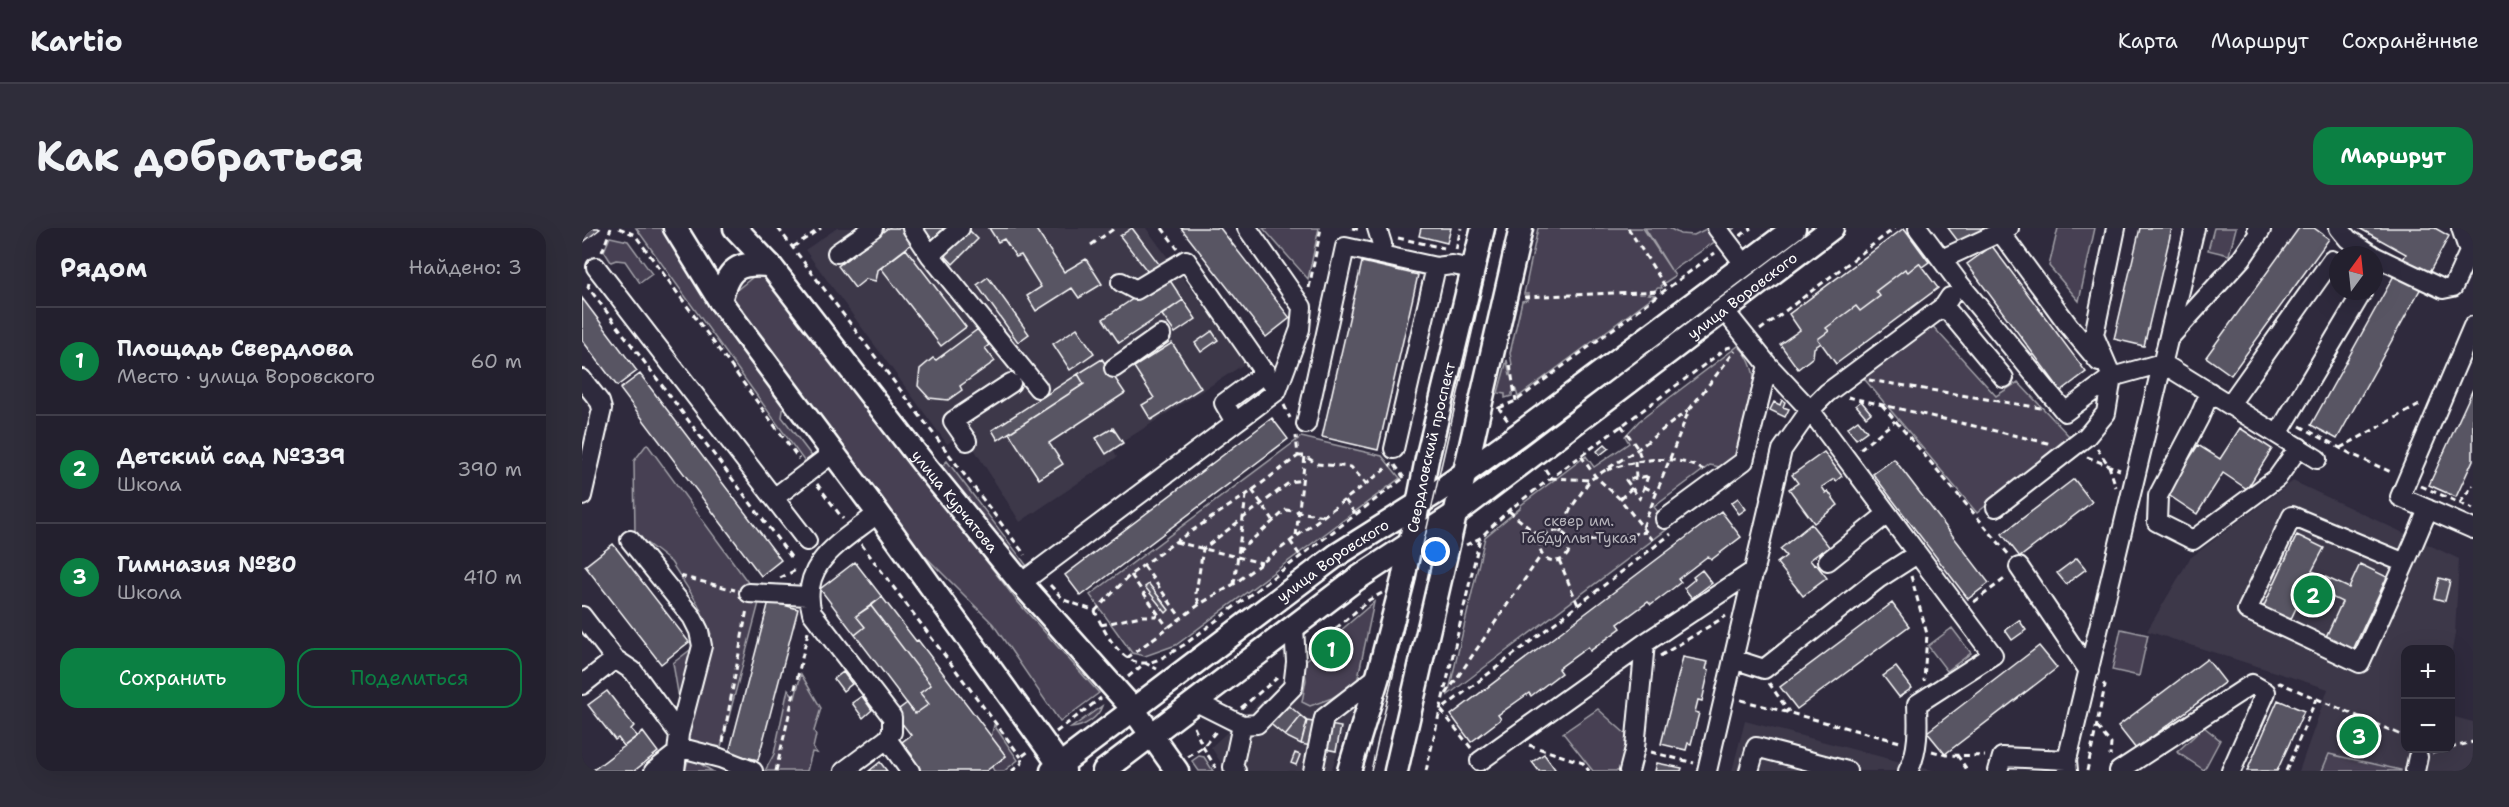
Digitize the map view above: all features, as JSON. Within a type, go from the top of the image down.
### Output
[{"type":"main road","points":[[675,228],[720,300],[1044,741],[1058,769]]},
{"type":"main road","name":"улица Курчатова","points":[[735,228],[770,265],[927,468],[1029,577],[1152,734],[1176,769]]},
{"type":"main road","name":"Свердловский проспект","points":[[1349,771],[1378,676],[1403,580],[1419,503],[1427,459],[1451,262],[1483,228]]},
{"type":"main road","points":[[1396,771],[1521,228]]},
{"type":"main road","name":"улица Воровского","points":[[1058,769],[1337,555],[1419,503],[1519,434],[1794,228]]},
{"type":"main road","name":"улица Воровского","points":[[1104,771],[1355,580],[1455,514],[1832,228]]},
{"type":"main road","points":[[720,300],[724,284],[730,273],[750,263],[770,265]]},
{"type":"lane","points":[[837,253],[873,228]]},
{"type":"lane","points":[[912,228],[930,255],[1038,388]]},
{"type":"lane","points":[[930,255],[960,228]]},
{"type":"lane","points":[[1029,577],[1277,391],[1300,329],[1302,307],[1247,228]]},
{"type":"lane","points":[[1717,228],[1745,265]]},
{"type":"lane","points":[[1918,228],[1959,284],[2065,412],[2112,377],[2162,363],[2230,404],[2283,426],[2299,447],[2317,459]]},
{"type":"lane","points":[[1996,507],[2070,451],[2087,436],[2106,413],[2112,377],[2094,335],[2116,228]]},
{"type":"lane","points":[[2000,764],[2068,765],[2194,228]]},
{"type":"lane","points":[[2339,228],[2349,239],[2360,246]]},
{"type":"lane","points":[[2383,259],[2443,289],[2453,286],[2469,252],[2461,228]]},
{"type":"lane","points":[[2169,338],[2242,258],[2261,229]]},
{"type":"lane","points":[[1378,231],[1382,244],[1380,255]]},
{"type":"lane","points":[[1942,259],[2005,231],[2069,326],[2112,377]]},
{"type":"lane","points":[[1297,424],[1330,314],[1345,247],[1380,255],[1451,262],[1394,456]]},
{"type":"lane","points":[[1122,282],[1136,290],[1186,260],[1266,372],[1277,391]]},
{"type":"lane","points":[[2230,404],[2329,264]]},
{"type":"lane","points":[[596,267],[807,541]]},
{"type":"lane","points":[[1704,768],[1725,696],[1782,450],[1810,411],[1827,393],[1944,306],[1959,284]]},
{"type":"lane","points":[[2283,426],[2358,300]]},
{"type":"lane","points":[[1944,306],[2004,378]]},
{"type":"lane","points":[[1302,307],[1330,314]]},
{"type":"lane","points":[[1724,310],[1768,365],[1810,411],[1887,514],[1912,558],[1961,613],[1993,655],[1917,704],[1918,724],[1908,771]]},
{"type":"lane","points":[[2473,326],[2400,497],[2473,529]]},
{"type":"lane","points":[[1114,368],[1161,335]]},
{"type":"lane","points":[[1670,525],[1715,483],[1744,461],[1768,365]]},
{"type":"lane","points":[[1235,422],[1224,403],[1266,372]]},
{"type":"lane","points":[[582,379],[600,402],[602,409],[582,496]]},
{"type":"lane","points":[[967,441],[953,421],[1011,383]]},
{"type":"lane","points":[[2210,392],[2158,496],[2157,522],[2193,540],[2277,478],[2299,447]]},
{"type":"lane","points":[[774,498],[833,453]]},
{"type":"lane","points":[[2405,563],[2292,516],[2247,610],[2360,663],[2405,563],[2428,509]]},
{"type":"lane","points":[[844,771],[887,739],[892,732],[892,717],[810,605],[811,576],[821,558],[878,513]]},
{"type":"lane","points":[[1828,561],[1887,514]]},
{"type":"lane","points":[[630,540],[692,617],[699,631],[702,646],[677,751],[654,771]]},
{"type":"lane","points":[[1733,659],[1764,669],[1878,579],[1912,558]]},
{"type":"lane","points":[[2019,567],[2089,671]]},
{"type":"lane","points":[[1480,761],[1646,643],[1755,570]]},
{"type":"lane","points":[[750,593],[810,605]]},
{"type":"lane","points":[[582,616],[615,659],[633,671],[677,751]]},
{"type":"lane","points":[[1196,702],[1235,722],[1257,724],[1293,687],[1296,662],[1294,627]]},
{"type":"lane","points":[[1629,771],[1635,748],[1646,643]]},
{"type":"lane","points":[[582,685],[615,659]]},
{"type":"lane","points":[[1313,771],[1324,718],[1378,676]]},
{"type":"lane","points":[[2114,766],[2252,684],[2266,692],[2231,771]]},
{"type":"lane","points":[[1235,722],[1239,770]]},
{"type":"lane","points":[[887,739],[910,771]]},
{"type":"lane","points":[[1749,771],[1756,747],[1847,771]]},
{"type":"lane","points":[[677,751],[720,758],[753,771]]},
{"type":"path","points":[[611,228],[588,287],[791,557]]},
{"type":"path","points":[[619,228],[635,235],[853,533],[1021,757],[1022,763],[1012,771]]},
{"type":"path","points":[[778,228],[946,453],[1029,577],[1064,600],[1095,611],[1101,625],[1127,658],[1145,663]]},
{"type":"path","points":[[793,247],[821,228]]},
{"type":"path","points":[[1091,245],[1115,228]]},
{"type":"path","points":[[1162,228],[1186,260]]},
{"type":"path","points":[[1302,307],[1309,303],[1310,282],[1322,228]]},
{"type":"path","points":[[1352,228],[1378,231],[1451,262],[1461,228]]},
{"type":"path","points":[[1628,228],[1665,290]]},
{"type":"path","points":[[1477,419],[1516,401],[1751,228]]},
{"type":"path","points":[[1748,339],[1895,228]]},
{"type":"path","points":[[1518,297],[1665,290]]},
{"type":"path","points":[[1446,555],[1480,538],[1509,510],[1621,425],[1727,348],[1740,345],[1689,410],[1590,480],[1570,508],[1560,532]]},
{"type":"path","points":[[1509,358],[1516,401]]},
{"type":"path","points":[[1846,377],[2065,412]]},
{"type":"path","points":[[1277,391],[1297,424],[1298,456]]},
{"type":"path","points":[[2340,448],[2446,391]]},
{"type":"path","points":[[1827,393],[2043,440],[2135,476]]},
{"type":"path","points":[[1494,401],[1519,434]]},
{"type":"path","points":[[1881,404],[2019,567],[1961,613]]},
{"type":"path","points":[[1643,527],[1689,410]]},
{"type":"path","points":[[1846,459],[1896,421]]},
{"type":"path","points":[[1621,425],[1638,448],[1641,459]]},
{"type":"path","points":[[2283,426],[2340,448],[2473,509]]},
{"type":"path","points":[[2087,436],[2109,466],[2125,518]]},
{"type":"path","points":[[1534,455],[1551,478]]},
{"type":"path","points":[[1095,611],[1143,565],[1246,495],[1298,456],[1305,456],[1317,464],[1351,466],[1366,484]]},
{"type":"path","points":[[1296,536],[1305,456]]},
{"type":"path","points":[[1394,456],[1404,478]]},
{"type":"path","points":[[1581,456],[1594,476],[1620,499],[1656,544]]},
{"type":"path","points":[[1021,757],[1145,663],[1163,657],[1184,645],[1427,459]]},
{"type":"path","points":[[1601,472],[1641,459],[1670,459],[1703,469],[1715,483]]},
{"type":"path","points":[[1635,461],[1636,478]]},
{"type":"path","points":[[1127,658],[1200,604],[1234,584],[1385,469]]},
{"type":"path","points":[[1648,476],[1640,499],[1626,480],[1636,478],[1648,476]]},
{"type":"path","points":[[1551,478],[1590,480]]},
{"type":"path","points":[[1200,604],[1196,593],[1203,549],[1290,482],[1302,480]]},
{"type":"path","points":[[2460,503],[2473,485]]},
{"type":"path","points":[[1620,499],[1632,488]]},
{"type":"path","points":[[1644,488],[1657,492]]},
{"type":"path","points":[[1252,490],[1274,521]]},
{"type":"path","points":[[1234,584],[1246,495]]},
{"type":"path","points":[[1345,500],[1356,515]]},
{"type":"path","points":[[1238,554],[1286,510],[1324,516]]},
{"type":"path","points":[[1509,510],[1542,539]]},
{"type":"path","points":[[1441,710],[1656,544],[1670,525]]},
{"type":"path","points":[[1550,532],[1560,532],[1569,544],[1567,554],[1559,560],[1549,560],[1542,554],[1540,546],[1542,539],[1550,532]]},
{"type":"path","points":[[1569,544],[1647,532]]},
{"type":"path","points":[[1426,771],[1480,538]]},
{"type":"path","points":[[1290,541],[1301,557]]},
{"type":"path","points":[[1175,542],[1238,554],[1262,562]]},
{"type":"path","points":[[1445,696],[1542,554]]},
{"type":"path","points":[[1912,558],[1926,634],[1923,699]]},
{"type":"path","points":[[1559,560],[1578,605]]},
{"type":"path","points":[[1143,565],[1182,618]]},
{"type":"path","points":[[1130,575],[1168,627]]},
{"type":"path","points":[[1176,769],[1235,722],[1296,662],[1370,600],[1403,580]]},
{"type":"path","points":[[720,758],[750,593]]},
{"type":"path","points":[[776,771],[810,605]]},
{"type":"path","points":[[1101,625],[1142,616],[1160,616]]},
{"type":"path","points":[[1643,666],[1726,616]]},
{"type":"path","points":[[1758,666],[1789,713]]},
{"type":"path","points":[[2266,692],[2280,683],[2401,735]]},
{"type":"path","points":[[1725,696],[1915,746],[2000,764]]},
{"type":"path","points":[[2286,771],[2316,699]]},
{"type":"path","points":[[1441,710],[1480,761]]},
{"type":"path","points":[[2097,727],[2111,744],[2114,766]]},
{"type":"path","points":[[1512,740],[1583,763],[1589,771]]},
{"type":"path","points":[[2455,747],[2473,742]]},
{"type":"path","points":[[1635,748],[1704,768]]},
{"type":"path","points":[[1957,755],[1968,771]]},
{"type":"shaded area","points":[[837,228],[1146,228],[1246,363],[1113,448],[1117,457],[1020,522],[964,433],[947,444],[805,250]]},
{"type":"shaded area","points":[[2293,481],[2459,559],[2453,645],[2401,645],[2401,753],[2455,753],[2455,717],[2473,722],[2473,771],[2299,771],[2328,689],[2147,631],[2190,558]]},
{"type":"shaded area","points":[[1304,662],[1306,680],[1302,702],[1310,706],[1332,698],[1357,682],[1356,702],[1331,771],[1226,771],[1211,747]]},
{"type":"shaded area","points":[[1745,721],[1935,771],[1732,771]]},
{"type":"green space","points":[[636,228],[661,228],[703,292],[784,404],[782,417],[814,459],[807,465]]},
{"type":"green space","points":[[1263,228],[1319,228],[1308,279]]},
{"type":"green space","points":[[1538,228],[1643,228],[1671,270],[1645,228],[1669,228],[1680,234],[1694,235],[1708,228],[1735,228],[1672,271],[1675,276],[1661,285],[1662,288],[1649,294],[1655,295],[1518,397],[1516,390],[1512,396],[1505,398],[1505,394],[1498,393],[1507,360],[1510,376],[1512,365],[1510,353],[1522,301],[1527,300],[1529,294],[1524,294]]},
{"type":"green space","points":[[2058,228],[2095,228],[2079,301],[2049,266]]},
{"type":"green space","points":[[2214,228],[2236,228],[2229,255],[2208,250]]},
{"type":"green space","points":[[610,237],[628,241],[652,274],[640,283],[625,261],[611,262],[604,251]]},
{"type":"green space","points":[[763,269],[1017,601],[1099,693],[1060,722],[993,624],[920,551],[728,297]]},
{"type":"green space","points":[[1928,321],[1996,396],[2018,382],[2069,436],[1977,513],[1861,375]]},
{"type":"green space","name":"сквер им. Габдуллы Тукая","points":[[1738,346],[1750,363],[1755,384],[1746,424],[1733,463],[1720,467],[1710,465],[1654,507],[1670,527],[1448,695],[1485,537],[1521,505],[1586,456],[1594,467],[1629,443],[1625,436],[1639,421]]},
{"type":"green space","points":[[1301,437],[1382,456],[1400,478],[1176,645],[1145,656],[1132,653],[1090,595]]},
{"type":"green space","points":[[647,444],[760,599],[721,747],[686,740],[673,663],[711,634],[698,604],[671,562],[635,534],[634,461]]},
{"type":"green space","points":[[947,461],[1027,566],[1022,566],[976,516],[940,468]]},
{"type":"green space","points":[[1374,602],[1357,682],[1332,698],[1310,706],[1302,702],[1306,680],[1304,662]]},
{"type":"green space","points":[[1952,628],[1971,653],[1947,671],[1928,646]]},
{"type":"green space","points":[[2121,629],[2148,635],[2139,676],[2112,670]]},
{"type":"green space","points":[[801,674],[821,708],[814,731],[816,735],[813,748],[817,753],[812,752],[807,771],[765,771],[774,754],[788,689],[795,698]]},
{"type":"green space","points":[[1102,706],[1090,721],[1071,728]]},
{"type":"green space","points":[[1598,709],[1629,737],[1620,771],[1593,771],[1563,733]]},
{"type":"green space","points":[[994,725],[1018,760],[1004,771],[994,771],[992,767],[1006,756],[991,737]]},
{"type":"green space","points":[[2204,727],[2220,740],[2204,770],[2177,752]]},
{"type":"green space","points":[[2329,754],[2401,770],[2401,771],[2322,771]]},
{"type":"green space","points":[[1199,756],[1204,757],[1213,771],[1199,771],[1192,761]]},
{"type":"green space","points":[[689,757],[712,771],[685,771]]},
{"type":"building","points":[[582,228],[598,228],[600,229],[582,243]]},
{"type":"building","points":[[888,228],[910,228],[918,239],[878,270],[876,281],[866,279],[855,288],[838,266]]},
{"type":"building","points":[[923,228],[944,228],[932,240]]},
{"type":"building","points":[[967,228],[978,239],[953,264],[942,252]]},
{"type":"building","points":[[989,228],[1035,228],[1064,272],[1086,259],[1102,284],[1079,298],[1072,288],[1036,311],[1027,296],[1041,287],[1021,255],[1016,257],[1004,239],[998,242]]},
{"type":"building","points":[[1132,228],[1162,268],[1151,276],[1120,236]]},
{"type":"building","points":[[1181,228],[1220,228],[1290,318],[1266,337]]},
{"type":"building","points":[[1421,228],[1451,228],[1447,243],[1419,236]]},
{"type":"building","points":[[1904,228],[1929,262],[1922,267],[1919,263],[1908,272],[1905,269],[1876,291],[1880,296],[1860,311],[1856,306],[1826,328],[1829,331],[1818,339],[1821,343],[1814,348],[1813,357],[1798,369],[1780,344],[1800,330],[1789,314]]},
{"type":"building","points":[[1948,228],[1984,228],[1961,245]]},
{"type":"building","points":[[2140,228],[2172,228],[2144,346],[2114,339]]},
{"type":"building","points":[[2299,228],[2314,228],[2329,239],[2231,375],[2206,357]]},
{"type":"building","points":[[2359,228],[2435,228],[2449,236],[2422,286],[2396,272],[2406,254]]},
{"type":"building","points":[[1992,246],[2086,372],[2061,391],[1967,264]]},
{"type":"building","points":[[906,249],[966,327],[941,346],[881,268]]},
{"type":"building","points":[[1362,262],[1418,275],[1378,450],[1322,437]]},
{"type":"building","points":[[1919,263],[1938,288],[1836,364],[1818,339],[1829,331],[1826,328],[1856,306],[1860,311],[1880,296],[1876,291],[1905,269],[1908,272]]},
{"type":"building","points":[[2396,272],[2422,286],[2337,439],[2311,425],[2380,300],[2383,300],[2383,295]]},
{"type":"building","points":[[1167,276],[1183,300],[1119,343],[1103,319]]},
{"type":"building","points":[[988,277],[1029,334],[1018,342],[977,285]]},
{"type":"building","points":[[582,298],[637,371],[617,386],[582,340]]},
{"type":"building","points":[[1183,300],[1196,319],[1175,333],[1162,315]]},
{"type":"building","points":[[1077,328],[1094,353],[1070,370],[1053,344]]},
{"type":"building","points":[[978,329],[989,345],[985,348],[995,361],[960,386],[962,390],[948,400],[929,398],[918,386],[920,369]]},
{"type":"building","points":[[1212,331],[1218,340],[1201,352],[1195,343]]},
{"type":"building","points":[[1172,343],[1201,388],[1151,420],[1142,405],[1154,398],[1134,367]]},
{"type":"building","points":[[1102,359],[1125,393],[1049,443],[1063,464],[1039,479],[1009,433],[1084,384],[1078,374]]},
{"type":"building","points":[[640,374],[781,560],[761,576],[620,389]]},
{"type":"building","points":[[1078,374],[1084,384],[998,440],[992,430]]},
{"type":"building","points":[[2473,389],[2473,460],[2456,497],[2429,485]]},
{"type":"building","points":[[1782,400],[1785,402],[1783,407],[1789,409],[1785,417],[1770,410],[1774,402],[1780,405]]},
{"type":"building","points":[[1861,401],[1871,413],[1866,417],[1856,405]]},
{"type":"building","points":[[1272,418],[1288,439],[1081,596],[1065,575]]},
{"type":"building","points":[[1858,420],[1867,431],[1856,439],[1847,428]]},
{"type":"building","points":[[1113,428],[1123,443],[1106,454],[1096,438]]},
{"type":"building","points":[[2240,428],[2272,449],[2247,489],[2223,473],[2197,514],[2167,494],[2198,445],[2220,459]]},
{"type":"building","points":[[1605,444],[1609,448],[1600,455],[1597,451]]},
{"type":"building","points":[[1824,452],[1842,476],[1822,487],[1826,493],[1828,491],[1838,505],[1814,523],[1789,489],[1798,483],[1792,475]]},
{"type":"building","points":[[1894,459],[1989,583],[1968,599],[1873,474]]},
{"type":"building","points":[[2074,479],[2092,502],[2020,557],[2002,534]]},
{"type":"building","points":[[1738,498],[1746,509],[1739,514],[1731,503]]},
{"type":"building","points":[[1721,511],[1741,537],[1711,560],[1708,556],[1678,579],[1681,582],[1667,593],[1651,605],[1648,602],[1618,624],[1621,628],[1590,651],[1588,647],[1558,669],[1561,673],[1531,696],[1529,693],[1498,715],[1501,719],[1471,742],[1451,715]]},
{"type":"building","points":[[1811,524],[1831,549],[1824,554],[1822,551],[1810,560],[1827,578],[1803,596],[1777,563],[1786,556],[1780,549]]},
{"type":"building","points":[[2297,535],[2324,548],[2312,571],[2349,588],[2360,564],[2387,577],[2352,652],[2325,639],[2342,602],[2307,585],[2289,623],[2262,610]]},
{"type":"building","points":[[613,544],[689,642],[661,664],[585,566]]},
{"type":"building","points":[[2077,558],[2086,569],[2066,584],[2057,573]]},
{"type":"building","points":[[855,562],[882,597],[856,616],[865,627],[855,635],[820,589]]},
{"type":"building","points":[[1702,570],[1712,583],[1692,598],[1684,588]]},
{"type":"building","points":[[2439,578],[2450,581],[2445,601],[2434,598]]},
{"type":"building","points":[[1149,584],[1169,610],[1166,613],[1145,587]]},
{"type":"building","points":[[882,597],[916,641],[918,640],[1006,756],[986,771],[919,771],[913,763],[912,755],[902,742],[911,735],[894,713],[907,703],[915,714],[929,704],[920,693],[931,685],[871,606]]},
{"type":"building","points":[[769,601],[798,609],[758,760],[729,753]]},
{"type":"building","points":[[1892,603],[1909,626],[1797,709],[1780,687]]},
{"type":"building","points":[[871,606],[931,685],[920,693],[929,704],[915,714],[855,635],[865,627],[856,616]]},
{"type":"building","points":[[2019,620],[2026,630],[2012,640],[2005,630]]},
{"type":"building","points":[[2039,646],[2057,668],[1945,754],[1927,732]]},
{"type":"building","points":[[1683,657],[1708,662],[1706,669],[1709,670],[1702,701],[1698,700],[1695,712],[1699,713],[1691,744],[1688,743],[1686,750],[1661,744]]},
{"type":"building","points":[[2207,659],[2225,682],[2136,749],[2118,726]]},
{"type":"building","points":[[1896,667],[1912,688],[1899,697],[1883,676]]},
{"type":"building","points":[[843,672],[852,684],[843,691],[834,679]]},
{"type":"building","points":[[607,691],[634,726],[631,729],[637,736],[624,746],[618,738],[615,740],[588,705]]},
{"type":"building","points":[[862,696],[872,710],[863,718],[852,703]]},
{"type":"building","points":[[1279,697],[1301,716],[1285,736],[1262,717]]},
{"type":"building","points":[[2278,700],[2304,711],[2277,771],[2247,771]]},
{"type":"building","points":[[1301,716],[1307,721],[1301,744],[1285,736]]},
{"type":"building","points":[[1307,721],[1341,727],[1336,751],[1301,744]]},
{"type":"building","points":[[643,732],[658,752],[634,771],[592,771]]},
{"type":"building","points":[[1295,753],[1300,755],[1296,765],[1291,763]]},
{"type":"building","points":[[1544,754],[1555,769],[1552,771],[1539,771],[1532,762]]},
{"type":"building","points":[[880,762],[887,771],[869,771]]},
{"type":"building","points":[[1657,763],[1682,768],[1681,771],[1655,771]]},
{"type":"tram line","points":[[1371,771],[1496,228]]},
{"type":"place","name":"Детский сад №339","points":[[2313,595]]},
{"type":"place","name":"Площадь Свердлова","points":[[1331,649]]},
{"type":"place","name":"Гимназия №80","points":[[2359,736]]}]
